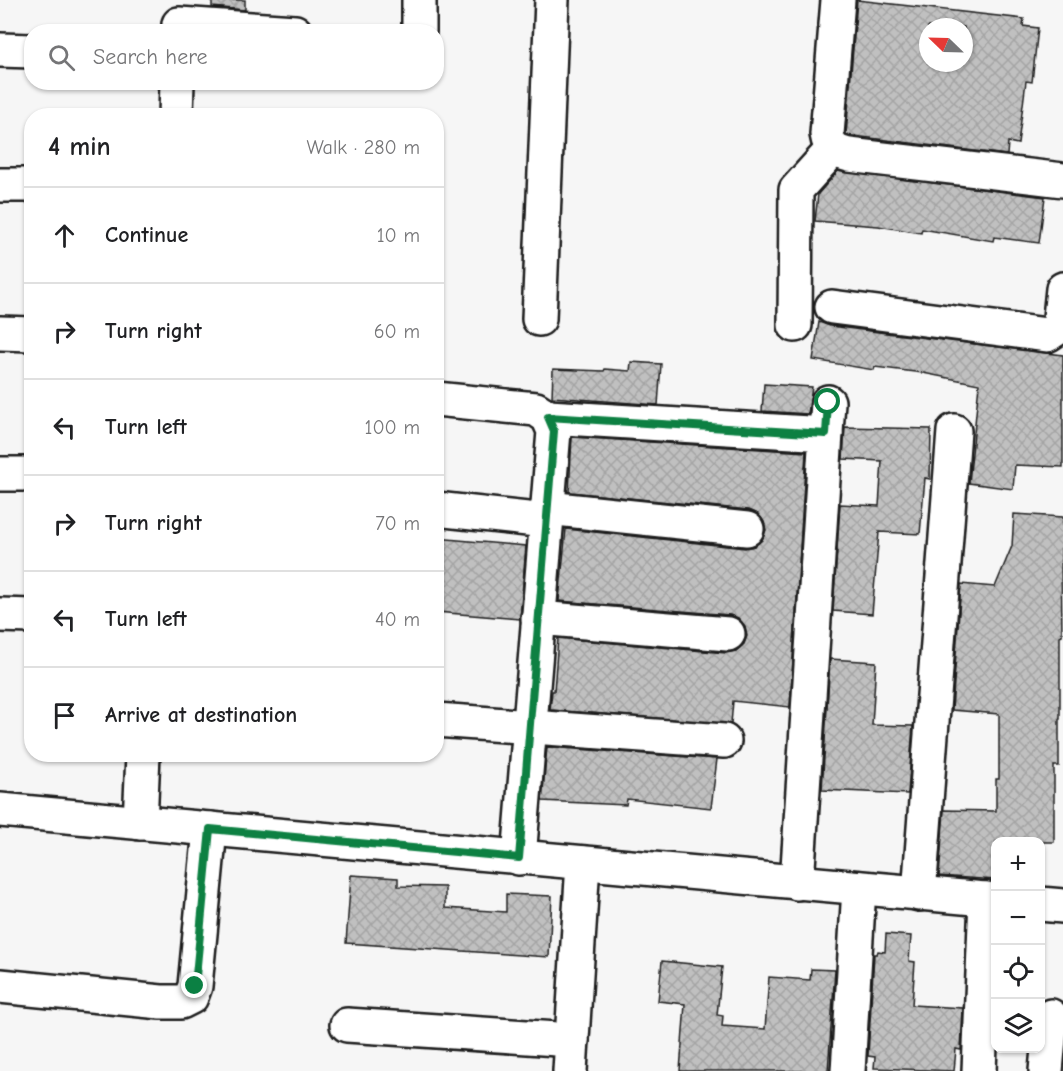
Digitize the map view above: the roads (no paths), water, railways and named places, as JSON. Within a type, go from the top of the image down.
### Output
[{"type":"street","points":[[418,24],[419,0]]},
{"type":"street","points":[[539,319],[552,0]]},
{"type":"street","points":[[838,0],[827,134],[833,149],[849,155],[1063,180]]},
{"type":"street","points":[[180,18],[229,24]]},
{"type":"street","points":[[0,50],[24,51]]},
{"type":"street","points":[[176,108],[177,90]]},
{"type":"street","points":[[795,325],[796,190],[833,149]]},
{"type":"street","points":[[0,185],[24,185]]},
{"type":"street","points":[[832,307],[1047,335],[1059,327],[1063,290]]},
{"type":"street","points":[[0,333],[24,334]]},
{"type":"street","points":[[444,400],[528,407],[548,417],[826,434]]},
{"type":"street","points":[[797,883],[828,402]]},
{"type":"street","points":[[519,858],[554,431],[548,417]]},
{"type":"street","points":[[919,894],[954,431]]},
{"type":"street","points":[[0,474],[24,474]]},
{"type":"street","points":[[444,509],[547,514],[747,529]]},
{"type":"street","points":[[0,615],[24,616]]},
{"type":"street","points":[[538,618],[728,634]]},
{"type":"street","points":[[444,720],[724,741]]},
{"type":"street","points":[[140,823],[143,762]]},
{"type":"street","points":[[0,810],[991,899],[979,1071]]},
{"type":"street","points":[[0,986],[161,1002],[181,1002],[191,998],[195,986],[210,829]]},
{"type":"street","points":[[347,1025],[571,1055],[583,863]]},
{"type":"street","points":[[848,1071],[859,888]]},
{"type":"street","points":[[1045,904],[1063,906]]},
{"type":"street","points":[[1046,1071],[1051,1016]]}]
